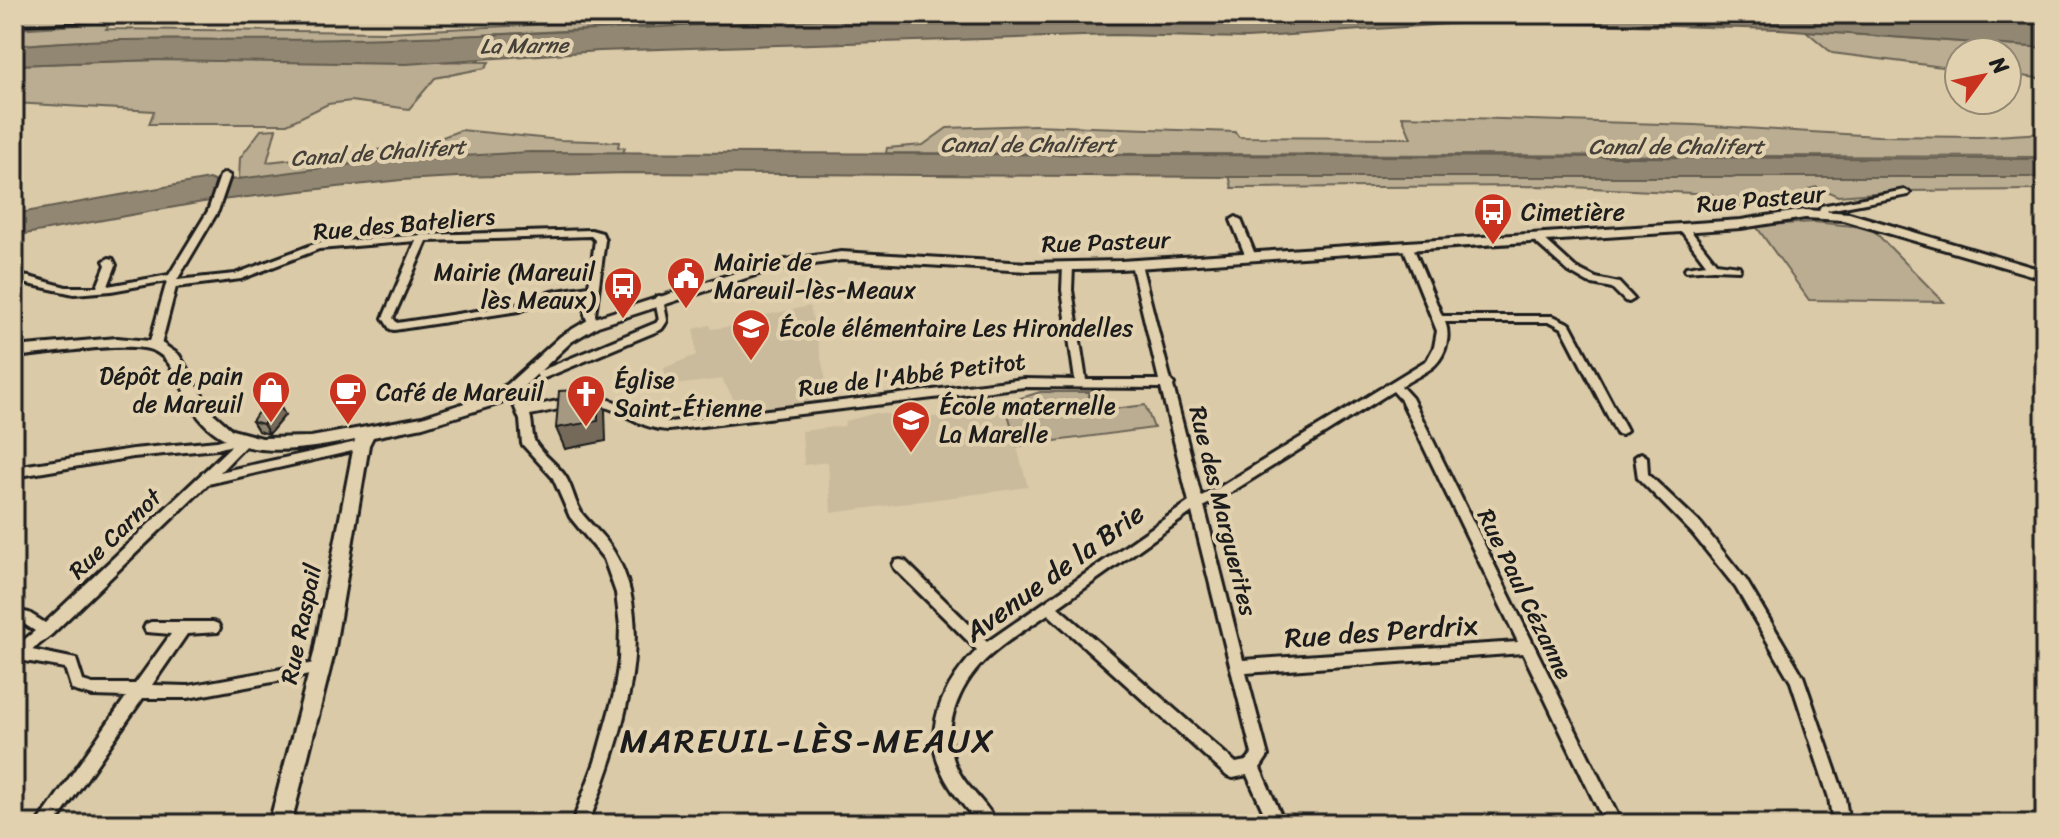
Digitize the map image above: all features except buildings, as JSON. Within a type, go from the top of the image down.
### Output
[{"type":"street","points":[[155,345],[172,280],[215,207],[225,176]]},
{"type":"street","points":[[1823,213],[1824,208],[1844,202],[1905,193]]},
{"type":"street","name":"Rue Pasteur","points":[[241,440],[281,445],[363,440],[480,405],[513,388],[566,339],[593,323],[766,267],[841,256],[1028,267],[1136,264],[1684,228],[1823,213],[1875,223],[2045,275]]},
{"type":"street","points":[[1236,220],[1251,257]]},
{"type":"street","points":[[1684,228],[1713,266]]},
{"type":"street","name":"Rue des Bateliers","points":[[14,278],[77,291],[172,280],[237,277],[317,246],[423,238],[591,233],[598,235],[593,289]]},
{"type":"street","points":[[423,238],[388,318],[394,327],[519,308],[555,294],[593,289],[590,315],[593,323]]},
{"type":"street","points":[[1537,238],[1582,279],[1599,285],[1615,285],[1629,299]]},
{"type":"street","points":[[1408,247],[1437,319],[1553,319],[1562,323],[1621,431]]},
{"type":"street","points":[[102,287],[111,265],[109,261]]},
{"type":"street","name":"Rue des Marguerites","points":[[1136,264],[1260,756],[1251,767]]},
{"type":"street","points":[[1068,266],[1067,290],[1081,382]]},
{"type":"street","points":[[1690,269],[1713,266],[1735,268]]},
{"type":"street","points":[[541,375],[659,326],[663,320],[659,300]]},
{"type":"street","name":"Avenue de la Brie","points":[[989,824],[945,761],[943,729],[950,694],[966,669],[986,650],[1198,502],[1220,493],[1431,362],[1440,347],[1443,331],[1437,319]]},
{"type":"street","points":[[14,352],[117,343],[155,345],[174,358],[207,417],[217,428],[241,440]]},
{"type":"street","name":"Rue de l'Abbé Petitot","points":[[524,412],[594,402],[606,404],[653,426],[669,426],[996,386],[1081,382],[1168,384]]},
{"type":"street","name":"Rue Paul Cézanne","points":[[1394,385],[1406,398],[1614,824]]},
{"type":"street","points":[[513,388],[524,412],[528,444],[548,463],[561,481],[572,512],[612,559],[625,597],[625,675],[608,747],[580,824]]},
{"type":"street","points":[[14,472],[73,461],[241,440]]},
{"type":"street","name":"Rue Carnot","points":[[16,655],[46,631],[241,440]]},
{"type":"street","points":[[203,480],[363,440]]},
{"type":"street","name":"Rue Raspail","points":[[280,824],[320,668],[363,440]]},
{"type":"street","points":[[1641,457],[1642,475],[1697,529],[1741,584],[1798,680],[1837,798],[1841,824]]},
{"type":"street","points":[[900,565],[986,650]]},
{"type":"street","points":[[1048,606],[1233,771],[1251,767],[1277,824]]},
{"type":"street","points":[[14,616],[24,617],[46,631]]},
{"type":"street","points":[[151,628],[213,628]]},
{"type":"street","points":[[45,824],[183,628]]},
{"type":"street","name":"Rue des Perdrix","points":[[1239,667],[1526,647]]},
{"type":"street","points":[[16,655],[71,663],[77,685],[93,690],[188,692],[320,668]]},
{"type":"shaded area","points":[[296,14],[14,29],[14,16]]},
{"type":"shaded area","points":[[653,19],[654,26],[455,36],[337,40],[135,40],[14,46],[14,29],[110,23],[106,29],[388,32]]},
{"type":"shaded area","points":[[1806,31],[1943,41],[1943,67],[1832,53]]},
{"type":"shaded area","points":[[2023,46],[2045,48],[2045,79],[2023,76]]},
{"type":"shaded area","points":[[213,58],[489,62],[485,68],[435,78],[409,109],[351,101],[328,104],[287,124],[149,124],[154,111],[14,103],[14,65]]},
{"type":"shaded area","points":[[1402,116],[1695,125],[1878,136],[1979,137],[2045,133],[2045,157],[886,153],[887,148],[923,145],[947,128],[1034,125],[1235,132],[1239,137],[1411,138]]},
{"type":"shaded area","points":[[276,129],[267,162],[422,145],[461,130],[560,140],[619,142],[618,147],[625,148],[621,157],[239,179],[240,158],[261,130]]},
{"type":"shaded area","points":[[1930,173],[2045,176],[2045,190],[1898,191],[1838,196],[1817,187],[1809,189],[1817,202],[1719,208],[1712,194],[1551,186],[1232,188],[1229,175]]},
{"type":"shaded area","points":[[1814,222],[1871,228],[1944,302],[1809,300],[1756,226]]},
{"type":"shaded area","name":"École élémentaire Les Hirondelles","points":[[810,306],[830,400],[741,412],[722,379],[667,386],[664,368],[696,355],[694,329],[762,322],[761,316]]},
{"type":"shaded area","points":[[1040,392],[1089,392],[1089,412],[1145,405],[1154,428],[1017,446],[1005,403]]},
{"type":"shaded area","name":"École maternelle La Marelle","points":[[1006,408],[1028,487],[831,513],[828,462],[804,465],[802,431],[844,426],[845,421],[876,413],[892,415],[893,422]]},
{"type":"water","name":"La Marne","points":[[922,14],[1952,14],[2045,20],[2045,48],[2023,46],[2023,36],[1943,36],[1943,41],[1779,29],[1491,21],[1247,38],[1116,35],[779,45],[600,51],[406,64],[155,60],[14,65],[14,46],[55,43],[559,32]]},
{"type":"water","points":[[530,152],[2045,159],[2045,177],[628,173],[458,177],[401,180],[203,202],[14,236],[14,214],[209,179],[216,182],[375,161]]},
{"type":"railway","points":[[14,26],[253,14]]},
{"type":"place","name":"Cimetière","points":[[1493,246]]},
{"type":"place","name":"Mairie de Mareuil-lès-Meaux","points":[[686,310]]},
{"type":"place","name":"Mairie (Mareuil lès Meaux)","points":[[623,320]]},
{"type":"place","name":"École élémentaire Les Hirondelles","points":[[751,362]]},
{"type":"place","name":"Dépôt de pain de Mareuil","points":[[271,424]]},
{"type":"place","name":"Café de Mareuil","points":[[348,426]]},
{"type":"place","name":"Église Saint-Étienne","points":[[586,428]]},
{"type":"place","name":"École maternelle La Marelle","points":[[911,454]]},
{"type":"district","name":"MAREUIL-LÈS-MEAUX","points":[[808,740]]},
{"type":"water label","name":"Canal de Chalifert","points":[[1028,144]]},
{"type":"water label","name":"Canal de Chalifert","points":[[1676,146]]},
{"type":"water label","name":"Canal de Chalifert","points":[[378,152]]}]
